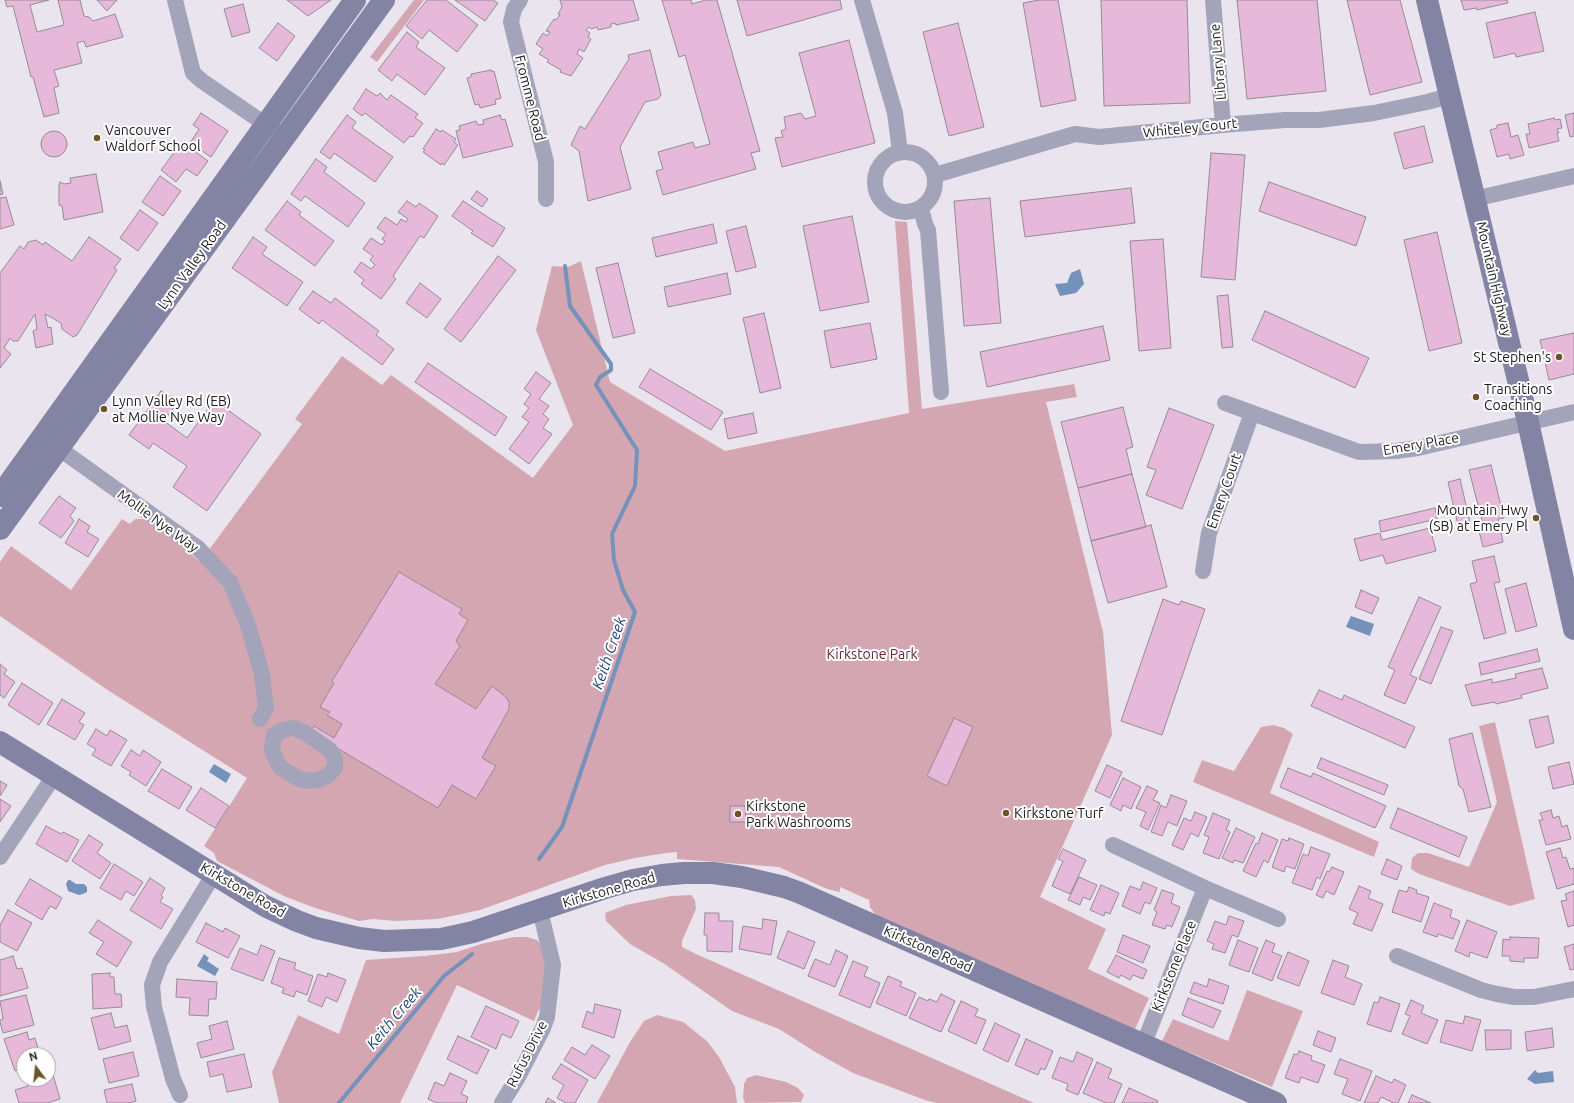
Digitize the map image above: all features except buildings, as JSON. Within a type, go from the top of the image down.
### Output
[{"type":"main road","name":"Lynn Valley Road","points":[[0,529],[51,443],[265,124],[355,0]]},
{"type":"main road","name":"Lynn Valley Road","points":[[0,496],[51,443],[284,137],[384,0]]},
{"type":"main road","name":"Mountain Highway","points":[[1427,0],[1528,422],[1574,629]]},
{"type":"main road","name":"Kirkstone Road","points":[[0,742],[265,906],[297,921],[336,933],[384,941],[441,939],[473,932],[633,880],[684,873],[742,877],[784,886],[1276,1103]]},
{"type":"street","points":[[175,0],[193,73],[202,81],[284,137]]},
{"type":"street","name":"Fromme Road","points":[[520,0],[514,9],[511,22],[546,162],[546,200]]},
{"type":"street","points":[[862,0],[894,113],[900,152]]},
{"type":"street","name":"Library Lane","points":[[1213,0],[1224,125]]},
{"type":"street","name":"Whiteley Court","points":[[935,175],[1075,134],[1098,137],[1285,120],[1318,120],[1374,113],[1449,96]]},
{"type":"street","points":[[900,152],[920,155],[928,161],[935,175],[935,188],[932,197],[921,208],[910,212],[898,211],[888,207],[881,199],[876,187],[876,177],[881,165],[890,156],[900,152]]},
{"type":"street","points":[[1474,199],[1574,176]]},
{"type":"street","points":[[921,208],[928,230],[941,392]]},
{"type":"street","name":"Emery Place","points":[[1225,403],[1359,452],[1396,451],[1418,448],[1574,412]]},
{"type":"street","name":"Emery Court","points":[[1203,571],[1209,533],[1252,413]]},
{"type":"street","name":"Mollie Nye Way","points":[[51,443],[198,548],[230,582],[248,625],[262,674],[266,708],[260,719]]},
{"type":"street","points":[[0,857],[54,776]]},
{"type":"street","points":[[1113,845],[1205,888],[1278,919]]},
{"type":"street","points":[[180,1095],[173,1079],[154,1007],[152,985],[160,962],[214,874]]},
{"type":"street","name":"Kirkstone Place","points":[[1141,1043],[1148,1033],[1205,888]]},
{"type":"street","name":"Rufus Drive","points":[[502,1103],[543,1028],[547,1017],[553,965],[540,910]]},
{"type":"street","points":[[1397,956],[1481,990],[1497,994],[1514,997],[1534,997],[1574,989]]},
{"type":"green space","points":[[414,0],[424,0],[377,62],[370,57]]},
{"type":"green space","name":"Kirkstone Park","points":[[895,221],[907,222],[922,409],[1074,384],[1077,397],[1046,402],[1103,632],[1112,735],[1040,897],[1106,929],[1088,969],[1149,998],[1135,1029],[883,919],[875,914],[870,907],[869,900],[840,887],[840,892],[827,889],[779,867],[677,859],[677,852],[635,858],[605,865],[480,910],[438,919],[395,921],[373,919],[359,921],[315,908],[284,896],[217,861],[214,853],[204,846],[247,778],[109,691],[0,616],[0,562],[11,546],[71,590],[122,519],[130,524],[135,519],[148,519],[170,534],[200,562],[302,424],[295,419],[342,356],[382,385],[391,375],[533,478],[573,425],[536,330],[552,266],[568,267],[581,261],[610,382],[725,451],[909,413]]},
{"type":"green space","points":[[1495,722],[1535,899],[1510,906],[1419,874],[1411,869],[1412,858],[1418,853],[1428,853],[1469,867],[1497,802],[1479,726]]},
{"type":"green space","points":[[1273,725],[1284,728],[1293,734],[1270,793],[1379,842],[1374,857],[1193,782],[1202,760],[1234,771],[1261,727]]},
{"type":"green space","points":[[691,895],[695,900],[696,909],[682,941],[682,947],[1034,1103],[937,1103],[925,1100],[853,1073],[817,1053],[779,1029],[732,1011],[663,963],[630,944],[606,921],[605,913],[626,905],[671,896]]},
{"type":"green space","points":[[514,937],[527,937],[537,940],[545,950],[545,1000],[534,1021],[457,985],[400,1103],[279,1103],[272,1072],[298,1015],[339,1034],[366,960],[457,952],[481,944]]},
{"type":"green space","points":[[1247,990],[1303,1011],[1272,1087],[1162,1041],[1173,1019],[1228,1041]]},
{"type":"green space","points":[[657,1015],[683,1022],[707,1041],[719,1057],[735,1087],[737,1103],[597,1103],[630,1042],[644,1021]]},
{"type":"green space","points":[[756,1075],[786,1082],[798,1088],[804,1095],[801,1102],[745,1103],[743,1097],[744,1084],[747,1078]]},
{"type":"water","points":[[1080,269],[1084,284],[1076,293],[1060,296],[1055,284],[1067,283],[1071,273]]},
{"type":"water","points":[[1351,616],[1374,624],[1370,636],[1346,627]]},
{"type":"water","points":[[214,764],[231,774],[226,783],[209,772]]},
{"type":"water","points":[[68,880],[76,884],[84,884],[87,887],[87,892],[79,895],[68,891],[66,884]]},
{"type":"water","points":[[204,954],[209,958],[207,961],[219,969],[215,976],[197,966]]},
{"type":"water","points":[[1535,1070],[1538,1073],[1553,1071],[1554,1082],[1535,1084],[1527,1079]]},
{"type":"waterway","name":"Keith Creek","points":[[539,859],[562,827],[635,612],[623,590],[614,560],[612,534],[635,486],[637,450],[596,385],[600,377],[611,370],[611,364],[570,306],[565,266]]},
{"type":"waterway","name":"Keith Creek","points":[[339,1103],[444,976],[472,954]]},
{"type":"place","name":"Vancouver Waldorf School","points":[[97,138]]},
{"type":"place","name":"St Stephen's","points":[[1559,357]]},
{"type":"place","name":"Transitions Coaching","points":[[1476,397]]},
{"type":"place","name":"Lynn Valley Rd (EB) at Mollie Nye Way","points":[[104,409]]},
{"type":"place","name":"Mountain Hwy (SB) at Emery Pl","points":[[1536,518]]},
{"type":"place","name":"Kirkstone Turf","points":[[1006,813]]},
{"type":"place","name":"Kirkstone Park Washrooms","points":[[738,814]]}]
